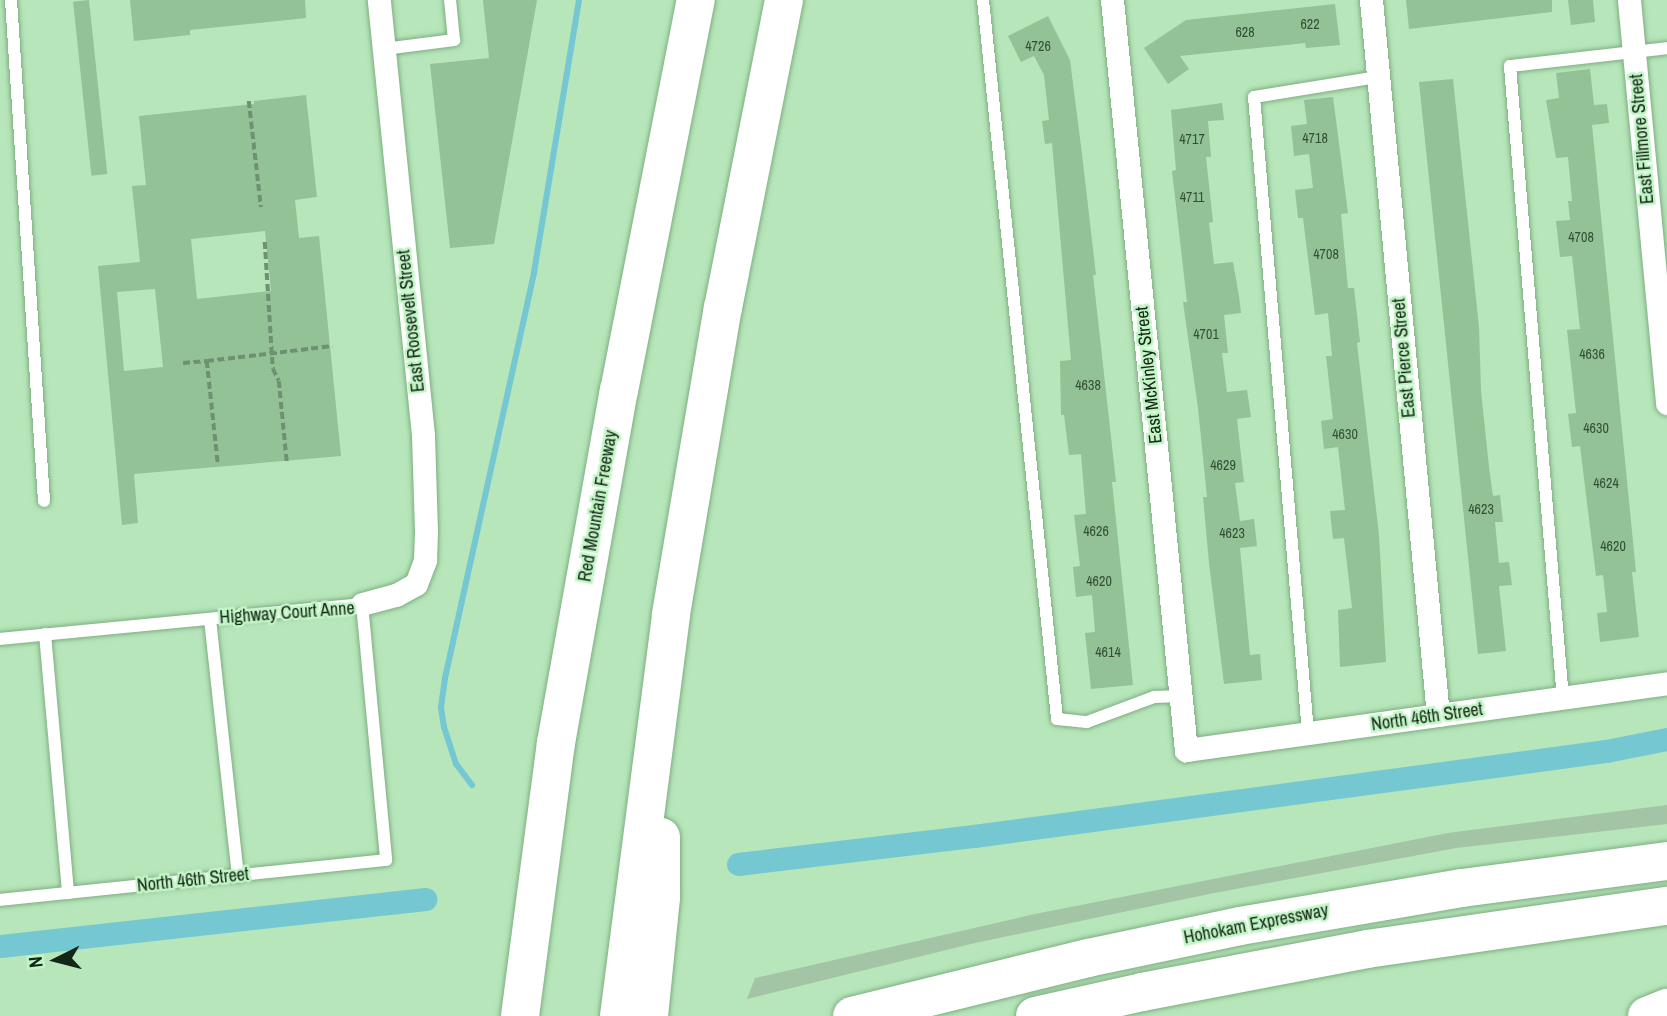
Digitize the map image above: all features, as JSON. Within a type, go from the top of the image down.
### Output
[{"type":"highway","name":"Red Mountain Freeway","points":[[520,1015],[533,934],[556,743],[619,391],[696,0]]},
{"type":"highway","points":[[649,1016],[631,993],[661,897],[660,688],[709,384],[784,0]]},
{"type":"highway","name":"Hohokam Expressway","points":[[852,1016],[1087,958],[1240,926],[1462,888],[1667,861]]},
{"type":"highway","points":[[1035,1016],[1205,979],[1380,947],[1667,906]]},
{"type":"highway","points":[[1647,1016],[1667,1008]]},
{"type":"street","name":"East Roosevelt Street","points":[[362,604],[396,595],[416,584],[425,560],[423,435],[379,0]]},
{"type":"street","name":"East McKinley Street","points":[[1112,0],[1186,750]]},
{"type":"street","name":"East Pierce Street","points":[[1371,0],[1438,715]]},
{"type":"street","name":"East Fillmore Street","points":[[1629,0],[1667,403]]},
{"type":"street","name":"North 46th Street","points":[[1186,750],[1667,683]]},
{"type":"lane","points":[[11,0],[44,500]]},
{"type":"lane","points":[[384,49],[454,40],[450,0]]},
{"type":"lane","points":[[983,0],[1057,719],[1087,722],[1154,697],[1181,696]]},
{"type":"lane","points":[[1563,699],[1510,65],[1667,48]]},
{"type":"lane","points":[[1308,733],[1254,97],[1378,77]]},
{"type":"lane","name":"Highway Court Anne","points":[[0,639],[362,604],[386,860]]},
{"type":"lane","points":[[210,619],[238,876]]},
{"type":"lane","points":[[45,635],[68,893]]},
{"type":"lane","name":"North 46th Street","points":[[0,900],[386,860]]},
{"type":"path","points":[[249,102],[261,207]]},
{"type":"path","points":[[265,242],[273,369],[279,381],[287,461]]},
{"type":"path","points":[[183,363],[332,346]]},
{"type":"path","points":[[207,361],[218,464]]},
{"type":"green space","points":[[1667,805],[1667,824],[1456,848],[1209,894],[975,943],[747,999],[755,978],[1035,914],[1448,833]]},
{"type":"building","points":[[89,0],[107,174],[91,176],[73,2]]},
{"type":"building","points":[[130,0],[305,0],[306,18],[190,30],[190,35],[134,41]]},
{"type":"building","points":[[483,0],[537,0],[494,244],[450,248],[430,64],[489,58]]},
{"type":"building","points":[[1406,0],[1552,0],[1552,12],[1409,29]]},
{"type":"building","points":[[1568,0],[1593,0],[1595,22],[1571,25]]},
{"type":"building","points":[[1335,4],[1340,45],[1306,48],[1305,43],[1180,56],[1189,69],[1168,84],[1144,48],[1186,20]]},
{"type":"building","points":[[1048,16],[1070,60],[1082,154],[1116,482],[1112,482],[1133,685],[1091,689],[1085,633],[1095,632],[1092,595],[1076,597],[1073,567],[1080,566],[1074,515],[1086,514],[1081,454],[1069,455],[1064,415],[1061,415],[1060,361],[1071,360],[1052,143],[1045,144],[1042,121],[1049,120],[1044,75],[1034,56],[1021,62],[1008,36]]},
{"type":"building","points":[[1590,69],[1594,105],[1607,104],[1609,123],[1592,125],[1636,572],[1632,572],[1639,637],[1600,642],[1597,613],[1607,612],[1603,575],[1596,576],[1580,446],[1572,447],[1568,414],[1576,413],[1567,330],[1580,329],[1572,256],[1560,257],[1556,221],[1570,220],[1568,201],[1572,201],[1568,157],[1556,158],[1546,100],[1559,98],[1556,73]]},
{"type":"building","points":[[1453,79],[1479,327],[1481,391],[1489,467],[1493,496],[1500,495],[1503,522],[1495,522],[1499,563],[1509,562],[1512,585],[1499,586],[1506,651],[1478,654],[1419,82]]},
{"type":"building","points":[[306,95],[317,197],[295,200],[299,238],[319,236],[341,456],[134,474],[138,523],[122,525],[98,266],[140,262],[132,186],[146,185],[139,116],[254,104],[254,101]],"holes":[[[265,231],[271,291],[197,299],[191,239]],[[155,289],[163,367],[124,371],[117,292]]]},
{"type":"building","points":[[1333,97],[1348,213],[1341,214],[1348,288],[1354,288],[1360,342],[1357,343],[1379,535],[1386,662],[1340,667],[1338,610],[1352,608],[1344,538],[1333,539],[1330,511],[1345,510],[1338,447],[1324,449],[1321,421],[1333,419],[1326,356],[1332,356],[1328,313],[1315,315],[1303,218],[1298,218],[1295,190],[1313,188],[1309,154],[1294,156],[1291,126],[1307,124],[1304,100]]},
{"type":"building","points":[[1222,103],[1224,120],[1208,121],[1211,157],[1206,157],[1213,222],[1209,223],[1214,264],[1233,262],[1241,313],[1224,315],[1228,353],[1222,353],[1227,392],[1247,390],[1251,417],[1237,419],[1244,482],[1235,483],[1240,521],[1254,519],[1257,546],[1240,548],[1250,655],[1260,654],[1262,680],[1224,684],[1209,563],[1203,497],[1207,497],[1198,408],[1183,302],[1187,302],[1172,171],[1176,170],[1171,110]]},
{"type":"waterway","points":[[472,785],[456,764],[444,727],[441,707],[445,678],[534,272],[579,0]]},
{"type":"waterway","points":[[738,864],[974,836],[1606,751],[1667,739]]},
{"type":"waterway","points":[[0,946],[425,899]]}]
